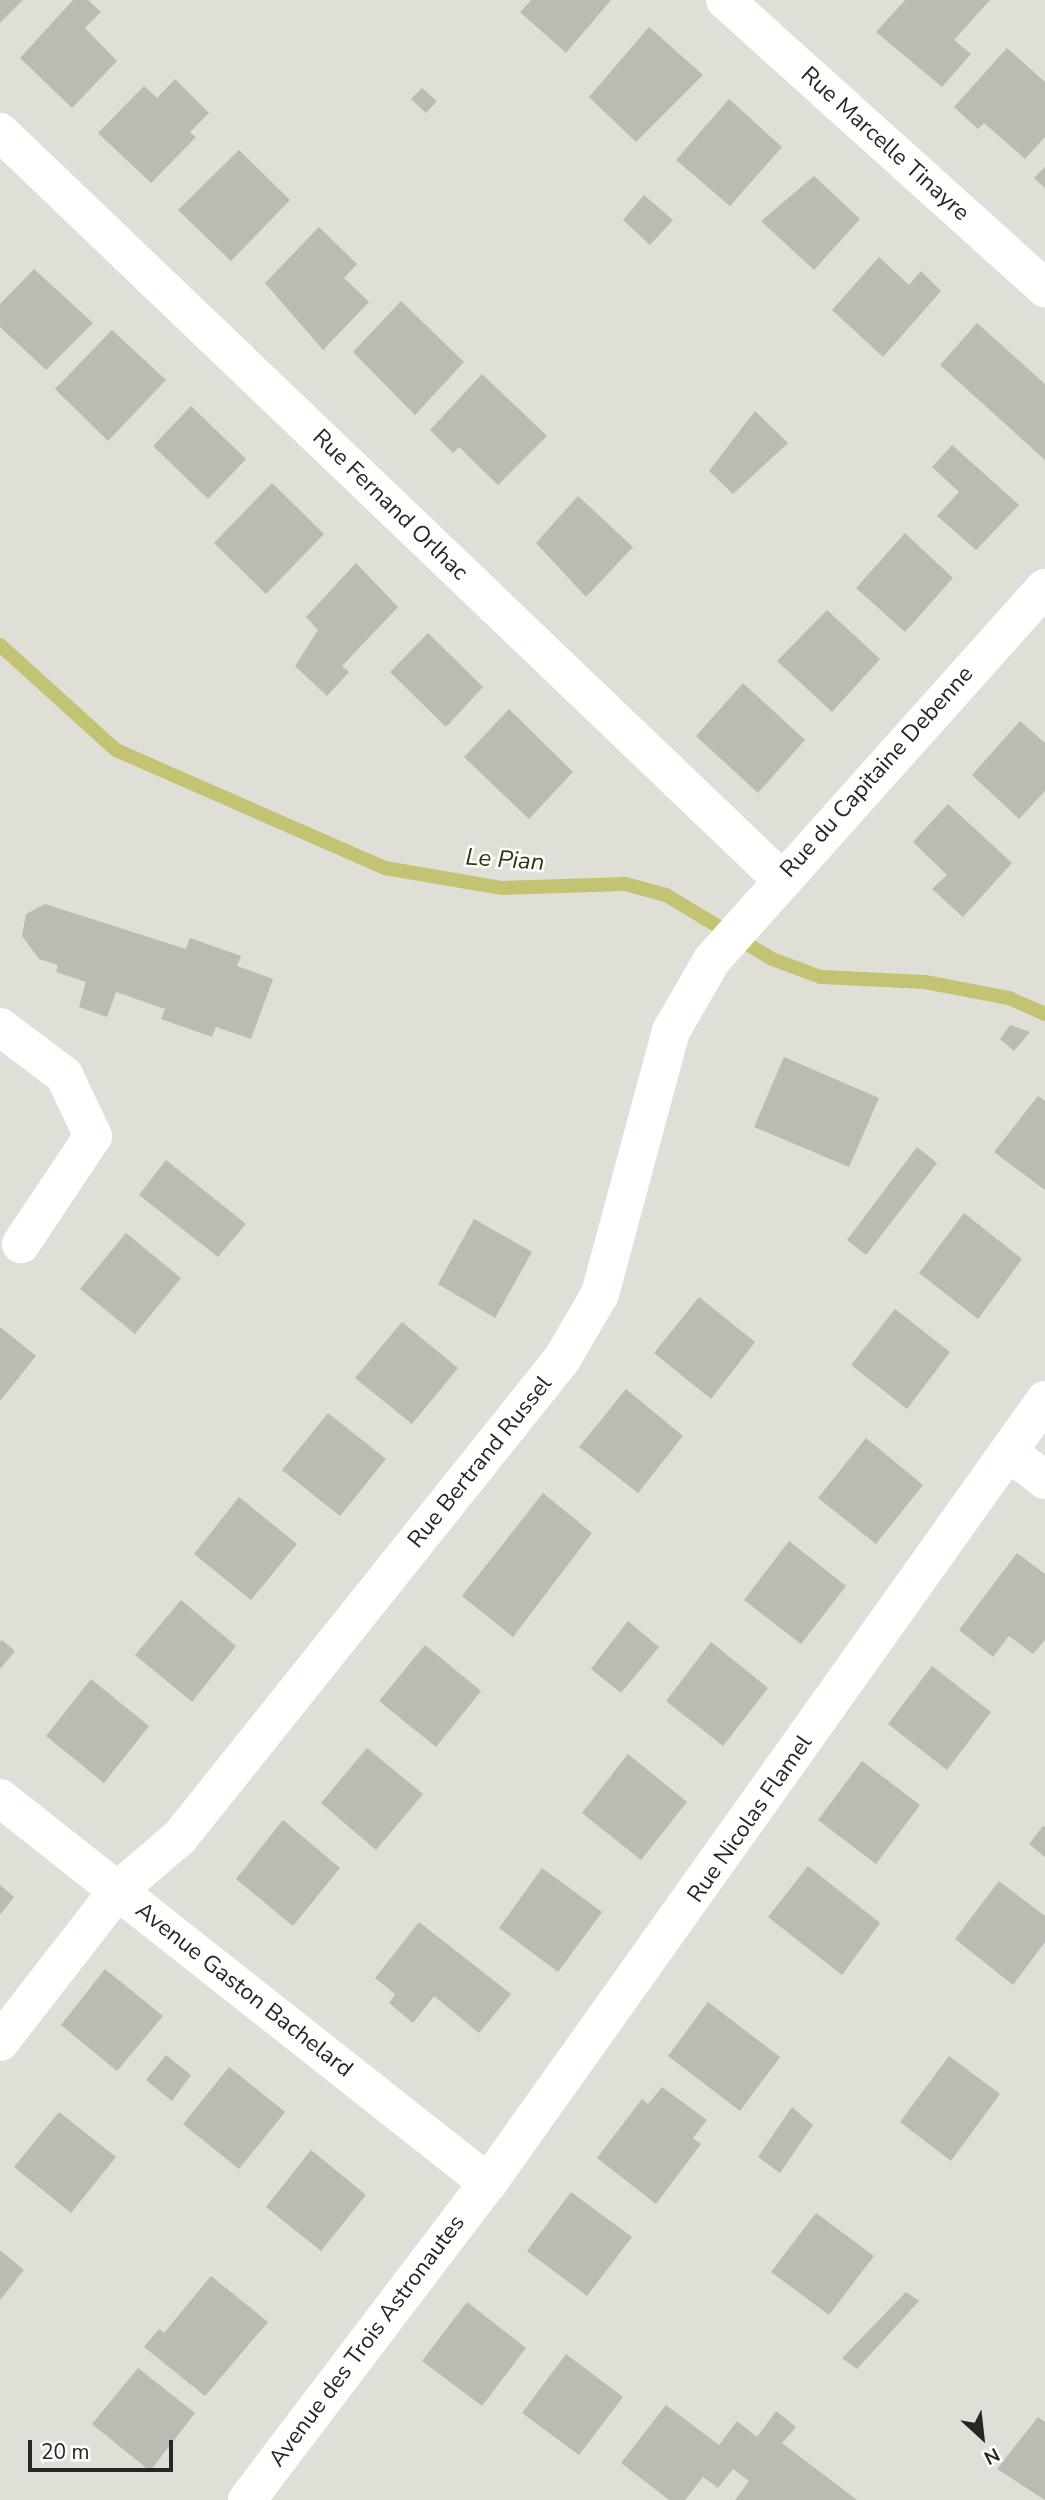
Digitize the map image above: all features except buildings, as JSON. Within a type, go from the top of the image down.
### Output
[{"type":"street","name":"Rue Marcelle Tinayre","points":[[725,0],[1045,288]]},
{"type":"street","name":"Rue Fernand Orlhac","points":[[0,132],[780,879]]},
{"type":"street","name":"Rue du Capitaine Debenne","points":[[712,960],[780,879],[1045,588]]},
{"type":"street","name":"Rue Bertrand Russel","points":[[0,2042],[118,1890],[180,1837],[562,1359],[600,1294],[671,1031],[712,960]]},
{"type":"street","points":[[0,1027],[64,1074],[93,1136],[21,1244]]},
{"type":"street","name":"Rue Nicolas Flamel","points":[[488,2183],[1010,1453],[1045,1400]]},
{"type":"street","points":[[1010,1453],[1045,1480]]},
{"type":"street","name":"Avenue Gaston Bachelard","points":[[0,1798],[488,2183]]},
{"type":"street","name":"Avenue des Trois Astronautes","points":[[252,2498],[488,2183]]},
{"type":"waterway","name":"Le Pian","points":[[0,645],[116,750],[385,868],[502,888],[625,884],[666,895],[772,959],[821,977],[925,982],[1009,998],[1045,1014]]}]
